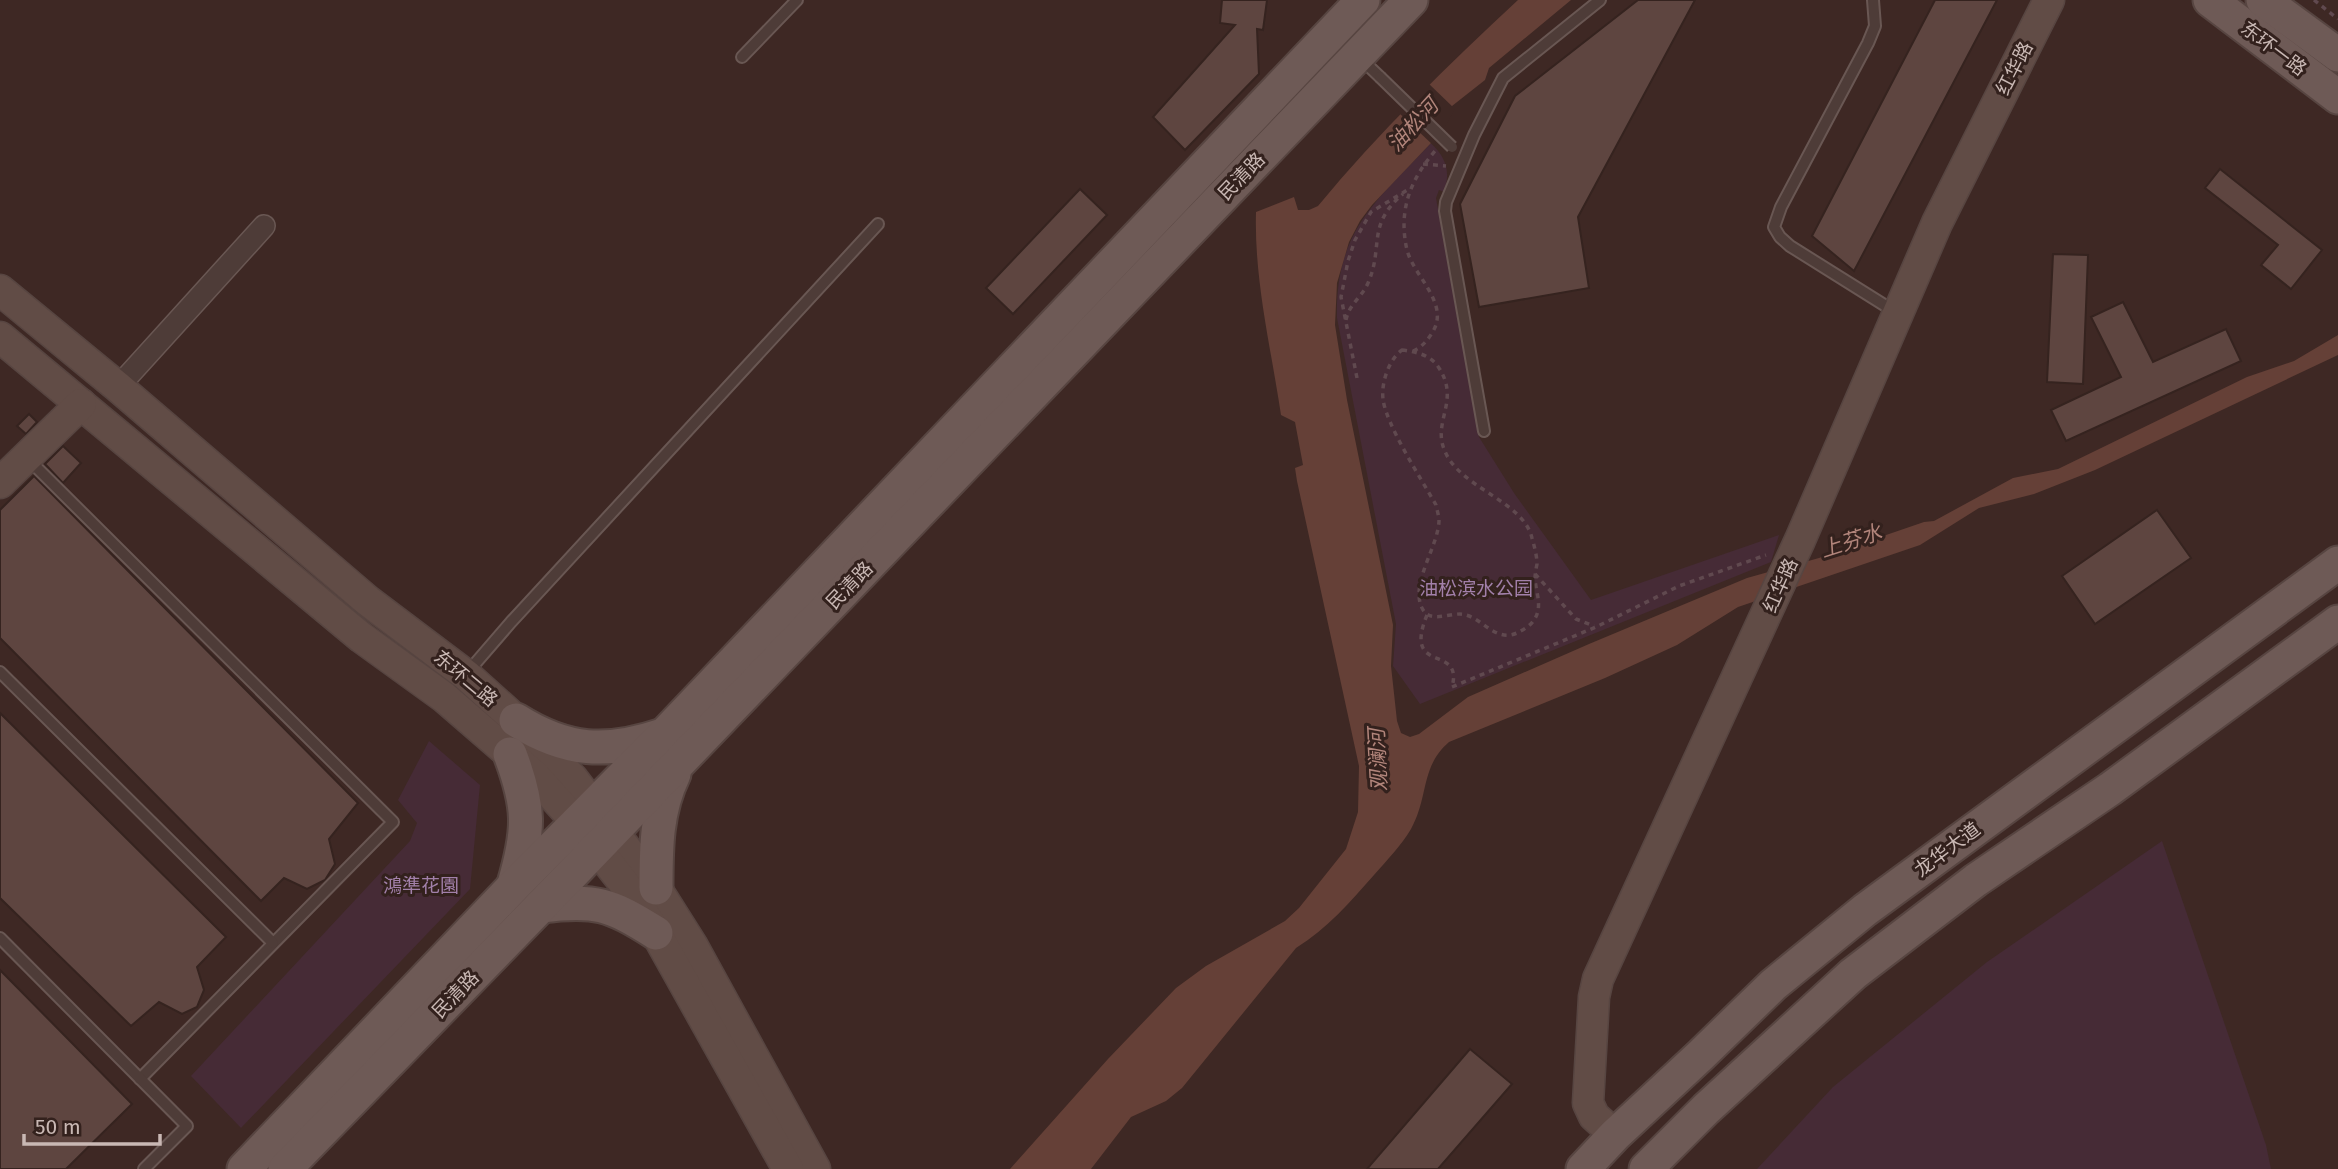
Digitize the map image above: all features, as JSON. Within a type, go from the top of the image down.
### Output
[{"type":"main road","name":"民清路","points":[[285,1169],[541,906],[595,828],[673,747],[1363,0]]},
{"type":"main road","name":"民清路","points":[[673,747],[1368,67],[1411,0]]},
{"type":"main road","name":"红华路","points":[[1615,1135],[1594,1116],[1588,1104],[1594,998],[1598,979],[1767,614],[1788,546],[1968,157],[2049,0]]},
{"type":"main road","name":"东环一路","points":[[2210,0],[2338,97]]},
{"type":"main road","name":"东环一路","points":[[2263,0],[2338,55]]},
{"type":"main road","name":"东环二路","points":[[0,290],[368,601],[466,675],[516,720],[573,779],[623,882],[656,933],[788,1169]]},
{"type":"main road","name":"东环二路","points":[[0,337],[362,638],[445,698],[595,828],[656,888],[692,944],[815,1169]]},
{"type":"main road","points":[[0,483],[80,404]]},
{"type":"main road","name":"龙华大道","points":[[1583,1169],[1615,1135],[1773,985],[1865,910],[2338,563]]},
{"type":"main road","points":[[1646,1169],[1706,1109],[1853,974],[1976,880],[2110,789],[2338,622]]},
{"type":"main road","points":[[516,720],[538,734],[560,743],[588,747],[673,747],[656,841],[656,888]]},
{"type":"main road","points":[[510,754],[525,801],[527,825],[514,886]]},
{"type":"main road","name":"民清路","points":[[244,1169],[514,886],[595,828]]},
{"type":"main road","points":[[541,906],[570,902],[617,909],[656,933]]},
{"type":"street","points":[[118,387],[264,226]]},
{"type":"lane","points":[[742,57],[797,0]]},
{"type":"lane","points":[[1483,431],[1445,211],[1503,78],[1600,0]]},
{"type":"lane","points":[[1873,0],[1875,26],[1868,43],[1781,207],[1774,227],[1790,246],[1897,313]]},
{"type":"lane","points":[[1368,67],[1452,147],[1470,154]]},
{"type":"lane","points":[[466,675],[878,225]]},
{"type":"lane","points":[[26,457],[393,822],[140,1079]]},
{"type":"lane","points":[[0,672],[274,943]]},
{"type":"lane","points":[[0,938],[187,1126],[144,1169]]},
{"type":"path","points":[[2314,0],[2338,19]]},
{"type":"path","points":[[1413,351],[1428,339],[1438,318],[1436,304],[1412,264],[1408,251],[1405,217],[1410,189],[1423,164],[1448,166]]},
{"type":"path","points":[[1357,378],[1341,297],[1343,281],[1360,228],[1371,212],[1410,189]]},
{"type":"path","points":[[1345,321],[1348,311],[1367,286],[1376,250],[1376,238],[1384,213],[1410,189]]},
{"type":"path","points":[[1402,350],[1413,351],[1427,356],[1445,377],[1448,393],[1440,441],[1446,456],[1457,470],[1481,490],[1498,498],[1522,521],[1533,540],[1538,612],[1534,622],[1511,635],[1500,635],[1465,614],[1435,617],[1422,610],[1418,597],[1439,520],[1436,505],[1388,416],[1382,397],[1385,379],[1395,356],[1402,350]]},
{"type":"path","points":[[1427,615],[1421,629],[1420,643],[1426,653],[1441,659],[1451,668],[1454,674],[1452,687],[1596,627],[1679,586],[1788,546]]},
{"type":"path","points":[[1535,574],[1576,619],[1596,627]]},
{"type":"green space","name":"油松滨水公园","points":[[1431,143],[1444,160],[1447,171],[1444,192],[1439,190],[1436,198],[1479,437],[1514,493],[1591,600],[1779,535],[1771,562],[1420,704],[1393,666],[1396,624],[1337,318],[1338,288],[1351,240],[1377,201]]},
{"type":"green space","name":"鴻準花園","points":[[429,741],[480,785],[470,889],[241,1128],[191,1076],[410,841],[417,823],[398,800]]},
{"type":"green space","points":[[2162,841],[2266,1145],[2271,1169],[1757,1169],[1833,1087],[1987,962]]},
{"type":"water","points":[[1518,0],[1571,0],[1489,68],[1485,80],[1452,106],[1431,143],[1360,221],[1349,242],[1337,283],[1335,325],[1347,400],[1393,625],[1391,666],[1397,721],[1401,733],[1410,737],[1419,734],[1468,697],[1589,644],[1747,578],[1934,521],[2013,478],[2058,469],[2247,377],[2294,361],[2338,335],[2338,355],[2095,470],[2034,494],[1979,508],[1920,545],[1738,607],[1677,645],[1605,678],[1449,742],[1433,762],[1417,817],[1394,853],[1338,914],[1296,948],[1182,1088],[1166,1101],[1131,1117],[1091,1169],[1010,1169],[1108,1059],[1176,988],[1206,966],[1285,921],[1299,908],[1346,849],[1358,812],[1359,766],[1297,481],[1295,468],[1303,465],[1295,422],[1281,415],[1260,288],[1256,212],[1294,197],[1298,210],[1309,210],[1318,206],[1415,100]]},
{"type":"pier","points":[[1427,82],[1455,109],[1434,146],[1398,112]]},
{"type":"building","points":[[1222,0],[1267,0],[1263,30],[1257,29],[1259,74],[1185,150],[1153,117],[1235,25],[1220,23]]},
{"type":"building","points":[[1638,0],[1695,0],[1578,217],[1589,288],[1479,307],[1460,204],[1515,96]]},
{"type":"building","points":[[1935,0],[1997,0],[1854,271],[1812,236]]},
{"type":"building","points":[[2220,169],[2322,250],[2291,289],[2261,265],[2278,245],[2205,188]]},
{"type":"building","points":[[1080,189],[1107,215],[1013,314],[986,288]]},
{"type":"building","points":[[2053,254],[2088,255],[2083,384],[2047,382]]},
{"type":"building","points":[[2123,302],[2153,362],[2226,329],[2241,361],[2066,441],[2051,410],[2121,377],[2091,317]]},
{"type":"building","points":[[29,414],[37,422],[26,434],[17,426]]},
{"type":"building","points":[[63,446],[81,463],[63,483],[45,464]]},
{"type":"building","points":[[34,476],[358,803],[329,839],[335,864],[325,880],[307,889],[284,878],[261,901],[0,638],[0,510]]},
{"type":"building","points":[[2157,510],[2191,558],[2095,624],[2062,576]]},
{"type":"building","points":[[0,713],[226,937],[197,967],[204,990],[197,1007],[182,1014],[159,1002],[131,1026],[0,898]]},
{"type":"building","points":[[0,970],[132,1104],[66,1169],[0,1169]]},
{"type":"building","points":[[1470,1049],[1512,1084],[1438,1169],[1367,1169]]},
{"type":"water label","name":"油松河","points":[[1413,125]]},
{"type":"water label","name":"上芬水","points":[[1851,541]]},
{"type":"water label","name":"观澜河","points":[[1378,760]]}]
